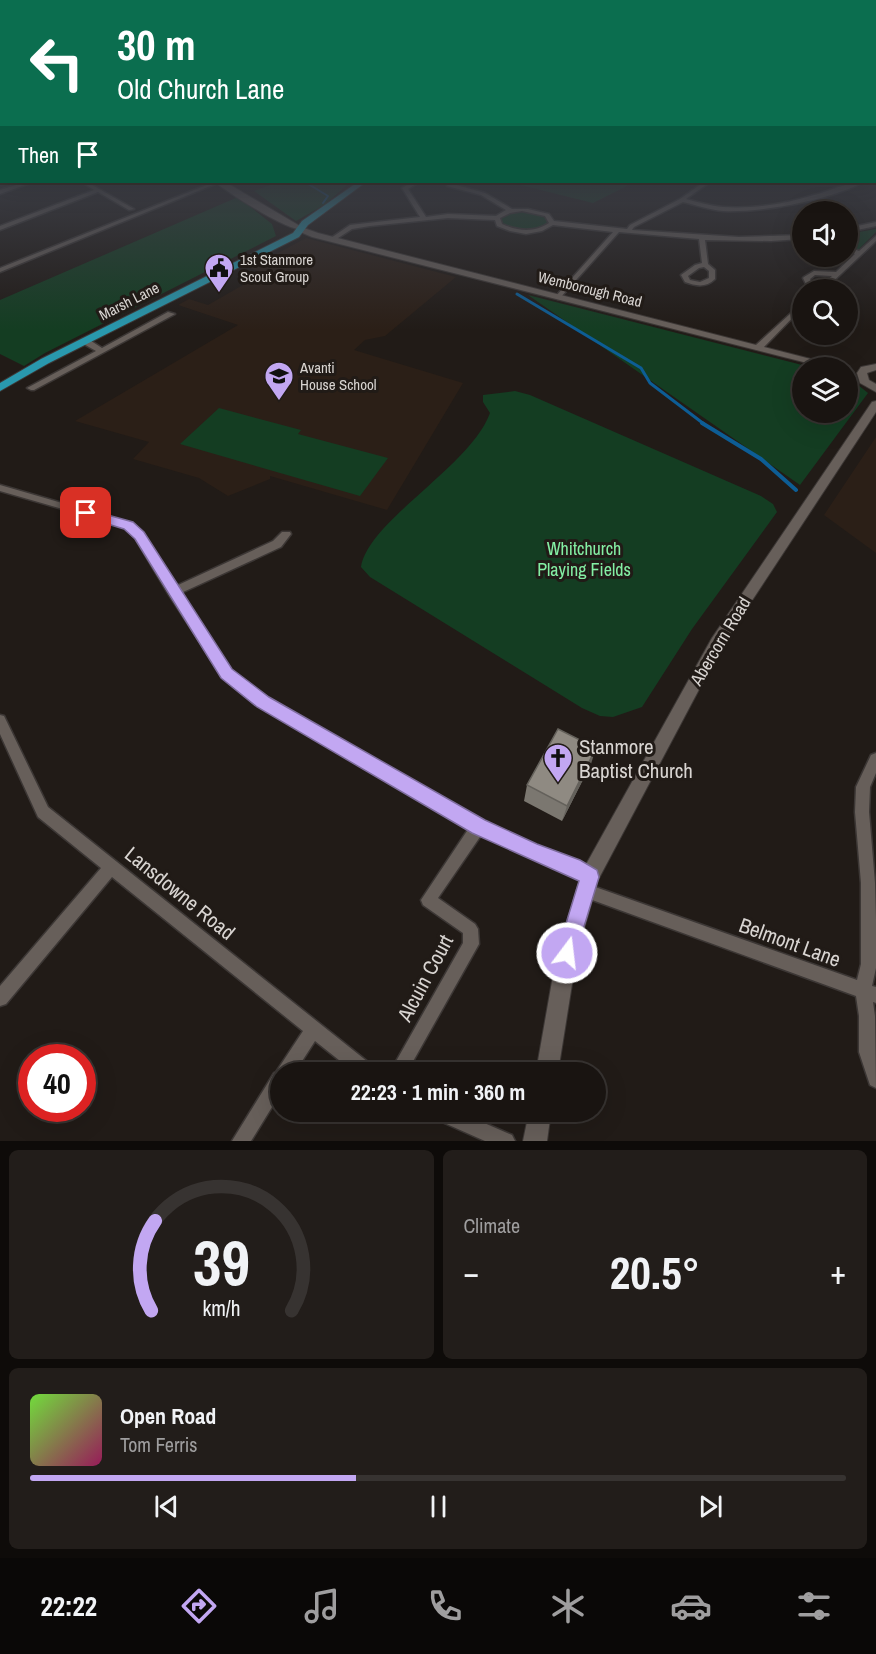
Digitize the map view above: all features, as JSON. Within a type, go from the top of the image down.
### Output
[{"type":"main road","points":[[285,223],[301,229],[313,223]]},
{"type":"main road","points":[[301,229],[305,223]]},
{"type":"main road","name":"Marsh Lane","points":[[0,388],[85,341],[273,244],[289,231],[301,229]]},
{"type":"street","points":[[0,270],[107,223]]},
{"type":"street","points":[[333,239],[347,229],[379,223]]},
{"type":"street","points":[[499,223],[516,231],[541,230],[552,224],[702,239],[765,240],[792,238]]},
{"type":"street","points":[[628,232],[637,223]]},
{"type":"street","points":[[858,228],[876,224]]},
{"type":"street","name":"Wemborough Road","points":[[301,229],[311,234],[798,357]]},
{"type":"street","points":[[558,297],[618,231]]},
{"type":"street","points":[[831,279],[876,238]]},
{"type":"street","points":[[702,239],[705,265]]},
{"type":"street","points":[[806,279],[814,273],[837,274]]},
{"type":"street","points":[[31,388],[171,314]]},
{"type":"street","points":[[759,347],[792,315]]},
{"type":"street","points":[[85,341],[102,351]]},
{"type":"street","points":[[862,373],[865,369],[876,367]]},
{"type":"street","points":[[858,372],[862,373]]},
{"type":"street","points":[[862,373],[864,381],[876,389]]},
{"type":"street","name":"Abercorn Road","points":[[549,1062],[567,953],[587,884],[717,642],[876,404]]},
{"type":"street","name":"Belmont Lane","points":[[0,488],[128,525],[139,536],[226,673],[254,695],[479,826],[534,852],[574,867],[587,884],[869,992],[863,787],[876,759]]},
{"type":"street","points":[[173,592],[277,544],[286,534]]},
{"type":"street","name":"Lansdowne Road","points":[[0,720],[43,812],[354,1062]]},
{"type":"street","name":"Alcuin Court","points":[[404,1062],[471,944],[470,929],[428,900],[479,826]]},
{"type":"street","points":[[0,998],[112,866]]},
{"type":"street","points":[[869,992],[867,1052],[876,1079]]},
{"type":"street","points":[[291,1062],[312,1030]]},
{"type":"street","points":[[241,1141],[270,1095]]},
{"type":"street","points":[[462,1122],[506,1141]]},
{"type":"street","points":[[535,1141],[538,1122]]},
{"type":"shaded area","name":"Avanti House School","points":[[306,238],[456,277],[385,336],[365,340],[354,350],[463,383],[387,510],[270,476],[270,479],[228,496],[199,478],[133,459],[149,442],[75,421],[238,325],[178,305],[189,299],[208,305],[264,273],[250,268]]},
{"type":"shaded area","points":[[876,437],[876,553],[824,515]]},
{"type":"green space","points":[[177,223],[271,223],[276,236],[45,353],[24,366],[0,354],[0,300]]},
{"type":"green space","points":[[503,223],[548,223],[530,231],[517,230]]},
{"type":"green space","points":[[876,229],[876,232],[858,250],[858,232]]},
{"type":"green space","points":[[528,295],[792,362],[792,423],[846,423],[800,485]]},
{"type":"green space","points":[[858,385],[868,393],[858,407]]},
{"type":"green space","name":"Whitchurch Playing Fields","points":[[515,391],[530,395],[761,496],[773,504],[777,512],[692,629],[642,707],[613,717],[600,716],[582,708],[370,577],[361,567],[368,549],[381,531],[463,453],[479,433],[490,413],[483,402],[483,395]]},
{"type":"green space","points":[[219,408],[301,430],[298,434],[388,458],[360,496],[180,444]]},
{"type":"building","name":"Stanmore Baptist Church","points":[[558,729],[596,748],[567,806],[527,785]]},
{"type":"waterway","points":[[517,294],[641,368],[650,383],[704,424]]},
{"type":"waterway","points":[[702,423],[761,459],[796,490]]},
{"type":"place","name":"1st Stanmore Scout Group","points":[[219,294]]},
{"type":"place","name":"Avanti House School","points":[[279,402]]},
{"type":"place","name":"Stanmore Baptist Church","points":[[558,784]]},
{"type":"route","points":[[86,513],[128,525],[139,536],[209,650],[226,673],[263,702],[479,826],[534,852],[557,859],[590,877],[584,890],[567,953]]}]
